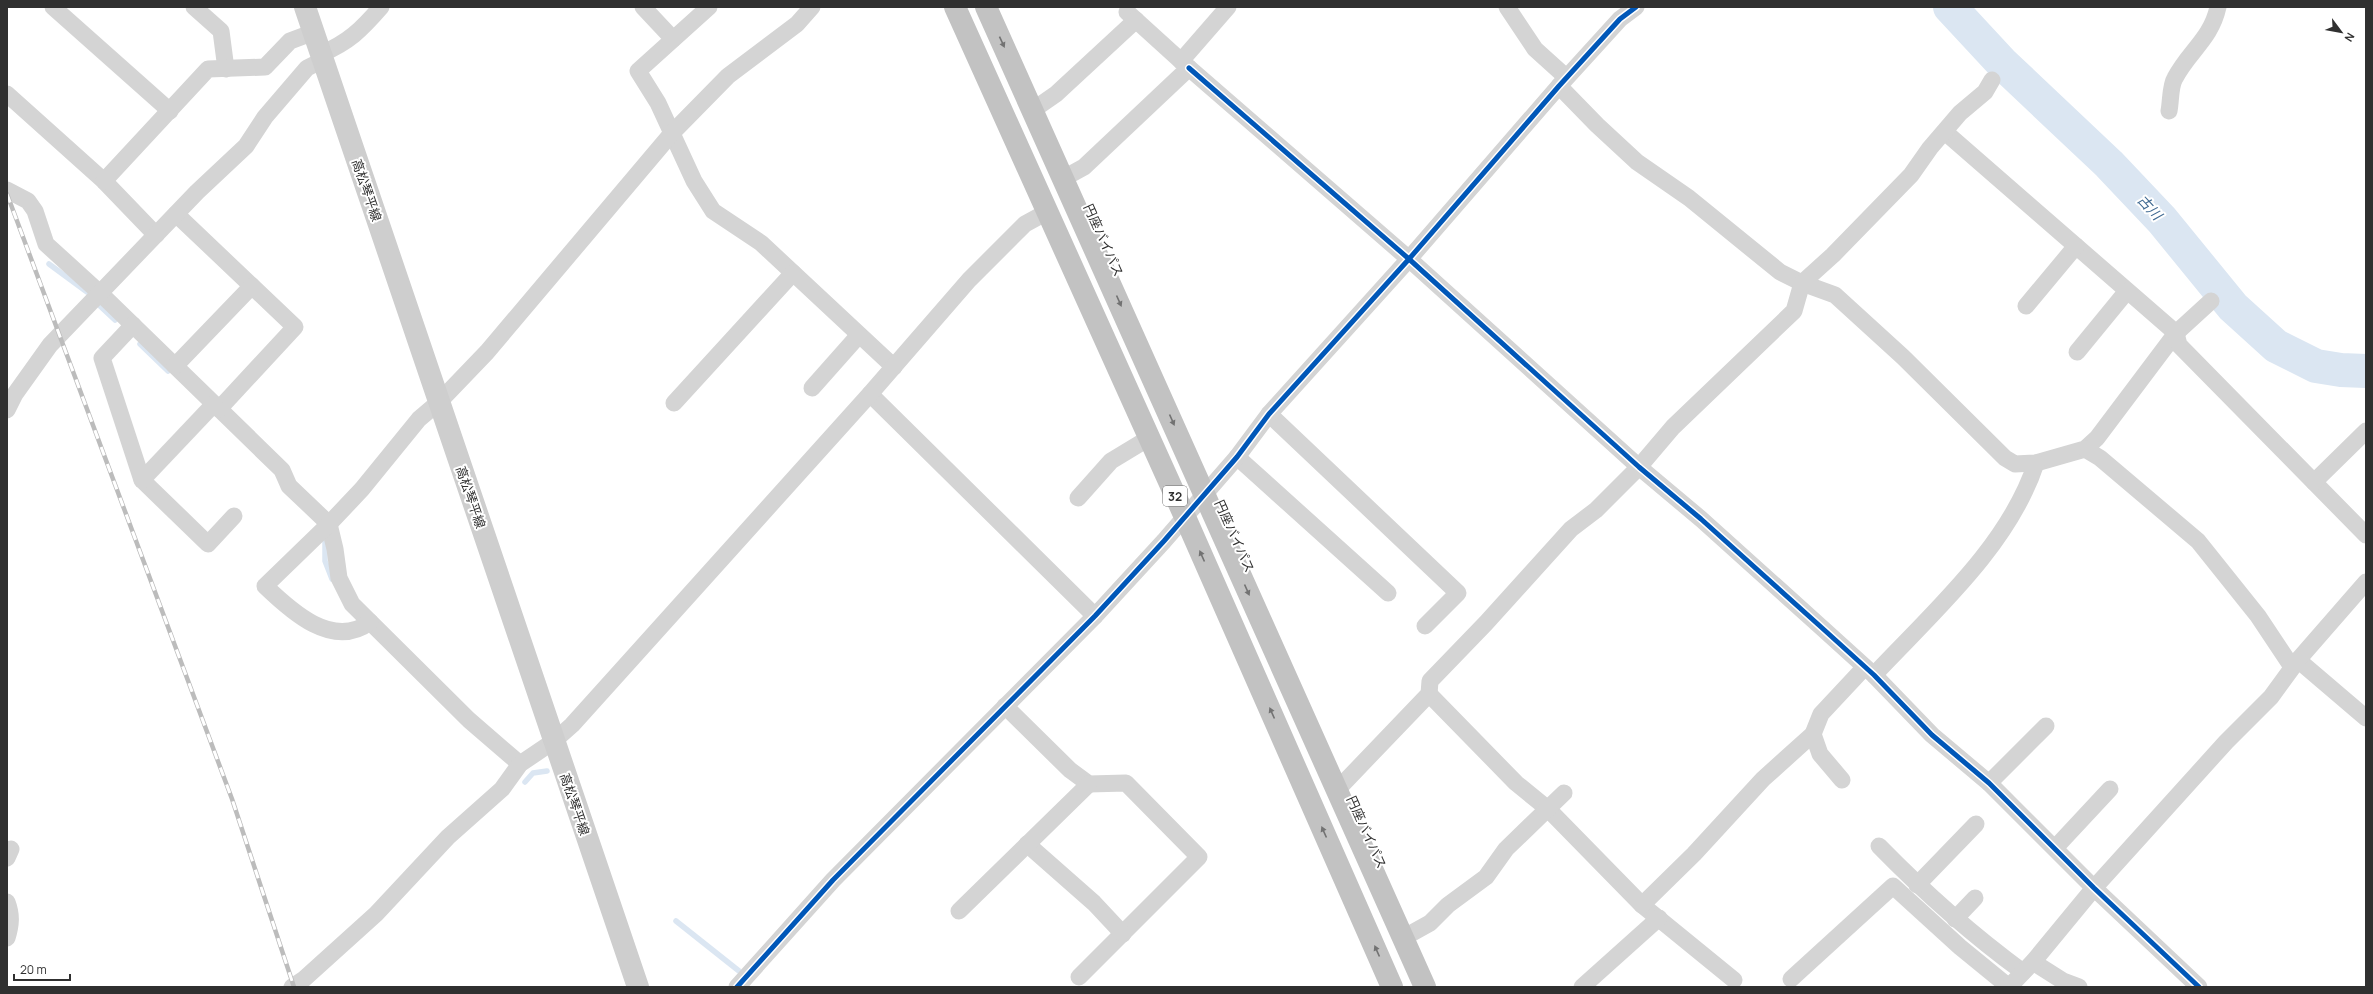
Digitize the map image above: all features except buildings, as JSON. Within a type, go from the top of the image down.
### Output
[{"type":"highway","name":"32","points":[[955,7],[1148,438],[1185,517],[1392,987]]},
{"type":"highway","name":"円座バイパス","points":[[986,7],[1205,494],[1336,792],[1425,987]]},
{"type":"highway","points":[[1048,212],[1064,178]]},
{"type":"main road","name":"高松琴平線","points":[[305,7],[638,987]]},
{"type":"street","points":[[53,7],[170,111]]},
{"type":"street","points":[[194,7],[221,31],[226,69]]},
{"type":"street","points":[[7,410],[15,394],[50,345],[101,294],[176,214],[246,146],[265,117],[306,68],[342,45],[361,30],[381,7]]},
{"type":"street","points":[[642,7],[673,39]]},
{"type":"street","points":[[708,7],[638,71],[658,103],[694,181],[713,211],[760,243],[894,367]]},
{"type":"street","points":[[370,622],[359,630],[336,632],[321,628],[282,602],[265,586],[329,524],[362,489],[419,419],[439,402],[487,352],[672,133],[728,76],[798,24],[812,7]]},
{"type":"street","points":[[1064,178],[1084,167],[1185,65],[1228,7]]},
{"type":"street","points":[[1507,7],[1535,50],[1597,125],[1637,162],[1689,198],[1780,272],[1802,283],[1834,295],[1903,357],[2005,458],[2015,464],[2036,463],[2085,449],[2097,438],[2176,333],[2211,301]]},
{"type":"street","points":[[737,987],[833,880],[1095,616],[1185,517],[1237,457],[1269,414],[1409,258],[1563,82],[1620,18],[1636,7]]},
{"type":"street","points":[[2169,111],[2174,79],[2202,44],[2215,23],[2218,7]]},
{"type":"street","points":[[1033,110],[1056,94],[1132,16],[1185,65],[1409,258],[1639,467],[1757,569],[1869,672],[1932,735],[1989,783],[2094,888],[2199,987]]},
{"type":"street","points":[[104,181],[208,69],[265,67],[290,42],[314,32]]},
{"type":"street","points":[[1336,792],[1428,694],[1430,681],[1486,623],[1571,529],[1596,510],[1639,467],[1673,427],[1794,311],[1802,283],[1833,255],[1911,175],[1960,113],[1985,92],[1992,80]]},
{"type":"street","points":[[7,94],[104,181],[156,235]]},
{"type":"street","points":[[1945,132],[2176,333],[2179,345],[2366,536]]},
{"type":"street","points":[[7,190],[28,201],[35,211],[46,244],[101,294],[282,470],[289,486],[329,524],[335,549],[339,578],[352,604],[469,720],[520,764]]},
{"type":"street","points":[[301,984],[376,914],[448,837],[502,789],[520,764],[554,741],[608,685],[741,535],[870,394],[969,280],[1025,224],[1048,212]]},
{"type":"street","points":[[142,480],[296,327],[176,214]]},
{"type":"street","points":[[2026,306],[2076,246]]},
{"type":"street","points":[[674,403],[793,273]]},
{"type":"street","points":[[175,366],[252,286]]},
{"type":"street","points":[[2077,352],[2127,291]]},
{"type":"street","points":[[133,325],[102,358],[142,480],[208,544],[234,516]]},
{"type":"street","points":[[812,388],[859,335]]},
{"type":"street","points":[[870,394],[1095,616]]},
{"type":"street","points":[[1269,414],[1458,593],[1426,626]]},
{"type":"street","points":[[2314,482],[2366,431]]},
{"type":"street","points":[[1078,498],[1110,461],[1148,438]]},
{"type":"street","points":[[2085,449],[2100,458],[2198,541],[2295,663],[2366,718]]},
{"type":"street","points":[[1237,457],[1388,593]]},
{"type":"street","points":[[1642,905],[1694,854],[1764,779],[1813,734],[1821,714],[1869,672],[1980,562],[2020,502],[2030,481],[2036,463]]},
{"type":"street","points":[[1791,979],[1893,886],[1960,947],[2009,987],[2028,967],[2094,888],[2226,742],[2271,697],[2295,663],[2366,582]]},
{"type":"street","points":[[1428,694],[1516,783],[1548,810],[1642,905],[1734,980]]},
{"type":"street","points":[[1004,706],[1070,770],[1089,784],[1126,783],[1199,857],[1079,977]]},
{"type":"street","points":[[1989,783],[2046,726]]},
{"type":"street","points":[[1813,734],[1820,754],[1842,780]]},
{"type":"street","points":[[959,911],[1089,784]]},
{"type":"street","points":[[2055,848],[2110,789]]},
{"type":"street","points":[[1403,938],[1430,923],[1448,905],[1486,877],[1506,850],[1564,793]]},
{"type":"street","points":[[1917,885],[1976,824]]},
{"type":"street","points":[[1027,844],[1094,903],[1123,934]]},
{"type":"street","points":[[1879,846],[1917,885],[1955,919],[2028,967],[2079,987]]},
{"type":"street","points":[[1955,919],[1975,898]]},
{"type":"street","points":[[7,902],[10,911],[11,926],[7,938]]},
{"type":"street","points":[[1582,987],[1659,918]]},
{"type":"waterway","name":"古川","points":[[1950,7],[2002,63],[2109,164],[2162,220],[2233,307],[2276,346],[2316,366],[2341,370],[2366,371]]},
{"type":"waterway","points":[[49,264],[87,292]]},
{"type":"waterway","points":[[100,306],[115,320]]},
{"type":"waterway","points":[[140,344],[168,371]]},
{"type":"waterway","points":[[325,541],[325,561],[332,579]]},
{"type":"waterway","points":[[525,782],[533,773],[547,771]]},
{"type":"waterway","points":[[676,921],[739,971]]},
{"type":"railway","points":[[7,194],[232,799],[294,987]]},
{"type":"cycle path","points":[[737,987],[833,880],[1095,616],[1164,541],[1237,457],[1269,414],[1409,259],[1559,86],[1620,19],[1636,7]]},
{"type":"cycle path","points":[[1189,68],[1409,259],[1639,467],[1701,519],[1874,675],[1932,735],[1989,783],[2094,888],[2199,987]]}]
